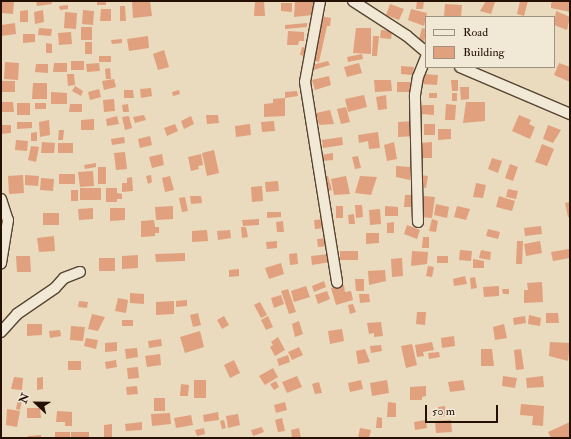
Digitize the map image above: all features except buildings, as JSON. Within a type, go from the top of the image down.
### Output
[{"type":"street","points":[[320,1],[305,82],[337,282]]},
{"type":"street","points":[[353,1],[407,36],[425,51]]},
{"type":"street","points":[[418,222],[415,95],[418,77],[425,60]]},
{"type":"street","points":[[462,68],[570,114]]},
{"type":"street","points":[[1,199],[8,220],[1,263]]},
{"type":"street","points":[[1,332],[17,314],[55,288],[64,278],[80,272]]}]
